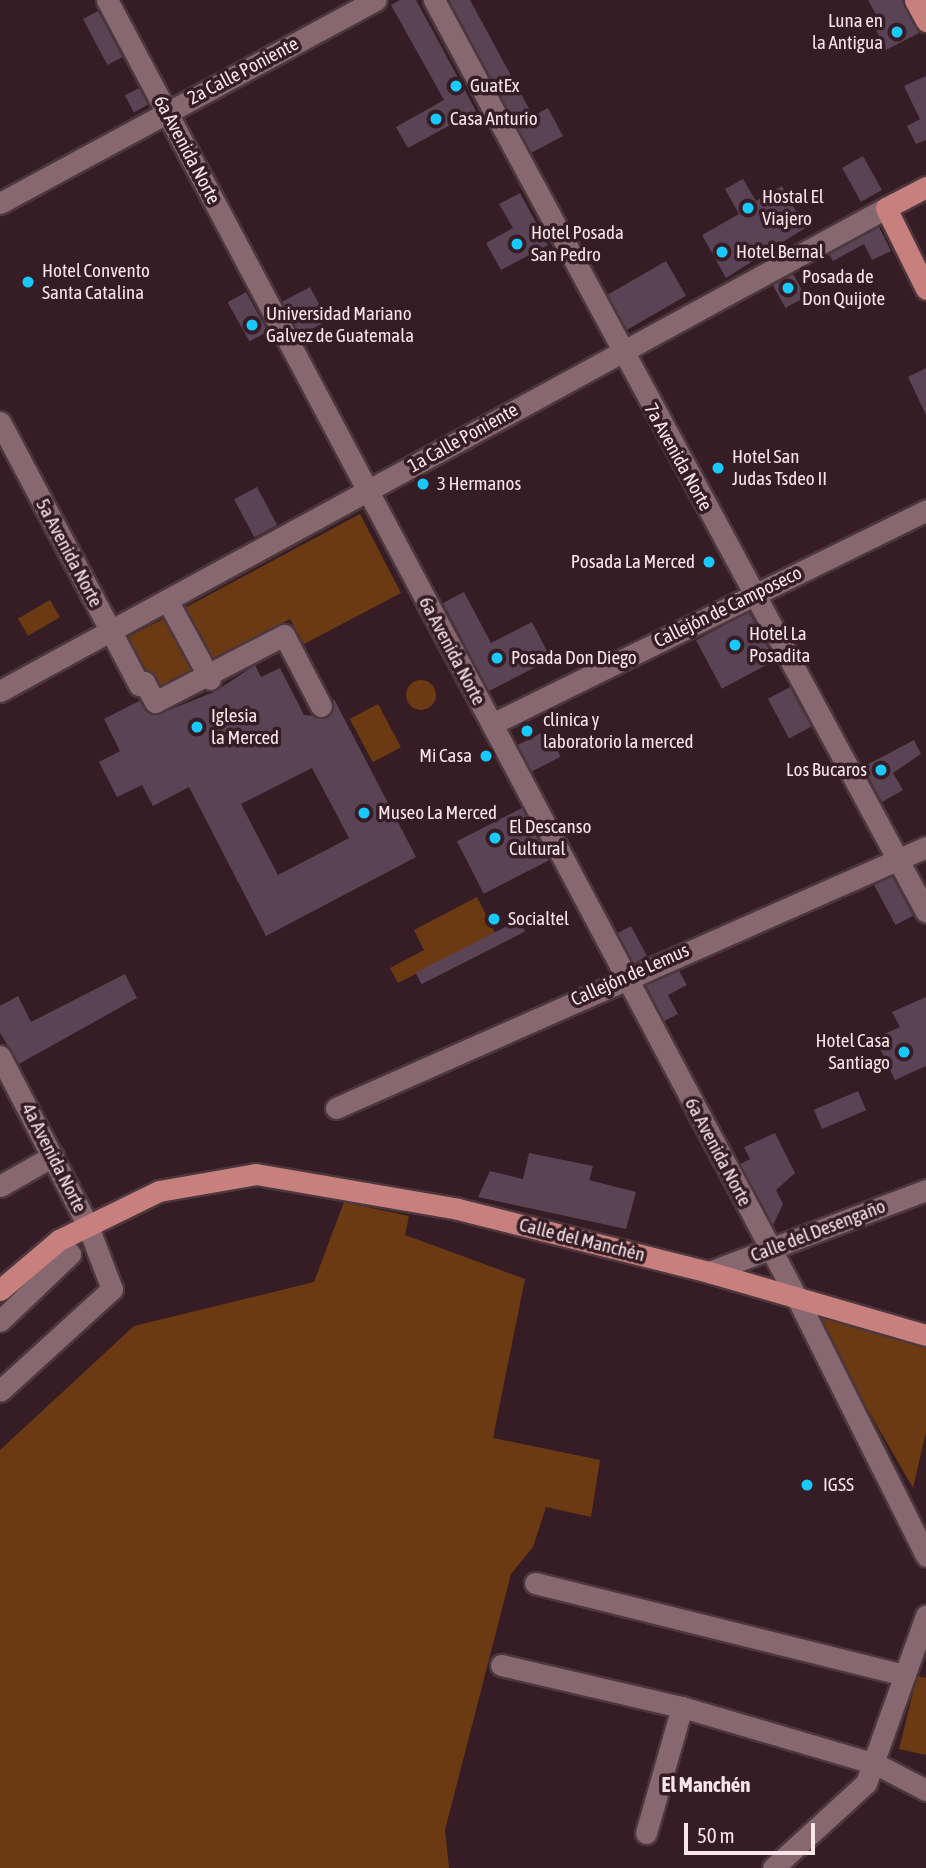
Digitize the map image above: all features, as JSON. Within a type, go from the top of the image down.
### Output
[{"type":"main road","points":[[915,0],[926,21]]},
{"type":"main road","name":"1a Calle Poniente","points":[[886,208],[926,187]]},
{"type":"main road","points":[[886,208],[926,289]]},
{"type":"main road","name":"Calle del Manchén","points":[[0,1290],[91,1232],[189,1182],[256,1174],[458,1209],[709,1272],[799,1302],[926,1335]]},
{"type":"street","name":"6a Avenida Norte","points":[[107,0],[799,1302]]},
{"type":"street","name":"2a Calle Poniente","points":[[0,203],[376,0]]},
{"type":"street","name":"7a Avenida Norte","points":[[434,0],[926,912]]},
{"type":"street","name":"1a Calle Poniente","points":[[0,691],[886,208]]},
{"type":"street","name":"5a Avenida Norte","points":[[0,422],[139,685],[144,682],[155,702],[209,677]]},
{"type":"street","name":"Callejón de Camposeco","points":[[492,724],[926,510]]},
{"type":"street","points":[[167,600],[209,677],[284,635],[321,706]]},
{"type":"street","name":"Callejón de Lemus","points":[[336,1108],[625,976],[926,847]]},
{"type":"street","name":"4a Avenida Norte","points":[[0,1056],[91,1232],[111,1293],[0,1391]]},
{"type":"street","points":[[0,1186],[53,1157]]},
{"type":"street","name":"Calle del Desengaño","points":[[709,1272],[926,1190]]},
{"type":"street","points":[[0,1321],[65,1247]]},
{"type":"street","points":[[799,1302],[926,1556]]},
{"type":"street","points":[[535,1583],[905,1675]]},
{"type":"street","points":[[773,1868],[833,1817],[876,1764],[926,1615]]},
{"type":"street","points":[[501,1665],[682,1707],[876,1764],[926,1790]]},
{"type":"street","points":[[646,1833],[682,1707]]},
{"type":"shaded area","points":[[360,514],[401,593],[304,644],[290,619],[209,660],[181,610]]},
{"type":"shaded area","points":[[50,600],[60,617],[28,636],[18,618]]},
{"type":"shaded area","points":[[169,616],[196,669],[152,691],[125,638]]},
{"type":"shaded area","points":[[421,680],[427,681],[435,689],[435,701],[427,709],[421,710],[415,709],[407,701],[406,695],[407,689],[415,681]]},
{"type":"shaded area","points":[[378,704],[401,747],[373,762],[350,719]]},
{"type":"shaded area","points":[[477,897],[495,933],[398,983],[390,968],[424,950],[414,930]]},
{"type":"shaded area","points":[[344,1202],[409,1216],[405,1235],[525,1279],[493,1438],[600,1460],[591,1517],[546,1507],[533,1547],[511,1574],[445,1830],[449,1868],[0,1868],[0,1450],[134,1326],[314,1282]]},
{"type":"shaded area","points":[[811,1311],[926,1348],[926,1432],[913,1488]]},
{"type":"shaded area","points":[[917,1676],[926,1678],[926,1755],[899,1749]]},
{"type":"building","points":[[400,0],[416,0],[476,111],[408,148],[396,127],[444,100],[391,5]]},
{"type":"building","points":[[449,0],[470,0],[533,116],[548,108],[563,136],[531,153]]},
{"type":"building","points":[[868,0],[902,0],[919,33],[886,50],[876,30],[883,27]]},
{"type":"building","points":[[98,11],[122,57],[107,65],[83,19]]},
{"type":"building","points":[[926,76],[926,140],[916,144],[907,126],[920,119],[904,86]]},
{"type":"building","points":[[139,88],[148,105],[134,112],[125,96]]},
{"type":"building","points":[[863,156],[882,190],[861,202],[842,168]]},
{"type":"building","points":[[743,179],[756,201],[782,186],[805,228],[726,278],[702,235],[739,214],[725,189]]},
{"type":"building","name":"Hotel Posada San Pedro","points":[[520,193],[548,245],[501,270],[486,243],[513,228],[499,204]]},
{"type":"building","points":[[879,227],[891,251],[872,260],[864,244],[833,261],[829,254]]},
{"type":"building","points":[[666,261],[686,296],[627,330],[607,295]]},
{"type":"building","name":"Posada de Don Quijote","points":[[793,274],[806,297],[785,308],[773,285]]},
{"type":"building","points":[[310,287],[328,321],[300,336],[282,302]]},
{"type":"building","points":[[246,292],[268,331],[249,342],[228,302]]},
{"type":"building","points":[[926,368],[926,415],[908,377]]},
{"type":"building","points":[[257,487],[277,525],[254,537],[234,499]]},
{"type":"building","name":"Posada Don Diego","points":[[464,592],[491,643],[532,622],[551,659],[489,691],[443,603]]},
{"type":"building","name":"Hotel La Posadita","points":[[749,612],[775,661],[722,689],[696,640]]},
{"type":"building","points":[[255,665],[261,677],[280,668],[304,715],[328,717],[334,699],[416,857],[266,936],[189,787],[153,806],[142,785],[117,797],[99,762],[120,751],[104,719],[139,701],[149,713],[160,714],[216,691]],"holes":[[[312,768],[349,838],[278,875],[241,804]]]},
{"type":"building","points":[[790,687],[811,727],[789,738],[768,699]]},
{"type":"building","points":[[547,730],[561,757],[531,772],[518,745]]},
{"type":"building","name":"Los Bucaros","points":[[914,740],[921,754],[893,773],[903,790],[882,802],[863,767]]},
{"type":"building","points":[[522,808],[549,861],[484,894],[457,841]]},
{"type":"building","points":[[892,876],[913,916],[895,925],[874,885]]},
{"type":"building","points":[[519,920],[525,932],[422,984],[416,973]]},
{"type":"building","points":[[631,926],[647,956],[634,963],[618,933]]},
{"type":"building","points":[[679,971],[687,985],[668,995],[678,1014],[664,1021],[646,985]]},
{"type":"building","points":[[125,974],[137,998],[19,1064],[0,1033],[0,1006],[18,996],[31,1022]]},
{"type":"building","name":"Hotel Casa Santiago","points":[[926,997],[926,1066],[895,1080],[875,1038],[900,1027],[892,1012]]},
{"type":"building","points":[[858,1091],[866,1110],[822,1129],[814,1110]]},
{"type":"building","points":[[775,1133],[795,1173],[776,1190],[783,1204],[773,1225],[740,1164],[750,1159],[744,1147]]},
{"type":"building","points":[[529,1153],[593,1166],[589,1180],[636,1192],[626,1229],[478,1197],[490,1171],[523,1179]]},
{"type":"place","name":"Luna en la Antigua","points":[[897,32]]},
{"type":"place","name":"GuatEx","points":[[456,86]]},
{"type":"place","name":"Casa Anturio","points":[[436,119]]},
{"type":"place","name":"Hostal El Viajero","points":[[748,208]]},
{"type":"place","name":"Hotel Posada San Pedro","points":[[517,244]]},
{"type":"place","name":"Hotel Bernal","points":[[722,252]]},
{"type":"place","name":"Hotel Convento Santa Catalina","points":[[28,282]]},
{"type":"place","name":"Posada de Don Quijote","points":[[788,288]]},
{"type":"place","name":"Universidad Mariano Galvez de Guatemala","points":[[252,325]]},
{"type":"place","name":"Hotel San Judas Tsdeo II","points":[[718,468]]},
{"type":"place","name":"3 Hermanos","points":[[423,484]]},
{"type":"place","name":"Posada La Merced","points":[[709,562]]},
{"type":"place","name":"Hotel La Posadita","points":[[735,645]]},
{"type":"place","name":"Posada Don Diego","points":[[497,658]]},
{"type":"place","name":"Iglesia la Merced","points":[[197,727]]},
{"type":"place","name":"clinica y laboratorio la merced","points":[[527,731]]},
{"type":"place","name":"Mi Casa","points":[[486,756]]},
{"type":"place","name":"Los Bucaros","points":[[881,770]]},
{"type":"place","name":"Museo La Merced","points":[[364,813]]},
{"type":"place","name":"El Descanso Cultural","points":[[495,838]]},
{"type":"place","name":"Socialtel","points":[[494,919]]},
{"type":"place","name":"Hotel Casa Santiago","points":[[904,1052]]},
{"type":"place","name":"IGSS","points":[[807,1485]]},
{"type":"district","name":"El Manchén","points":[[706,1784]]}]
